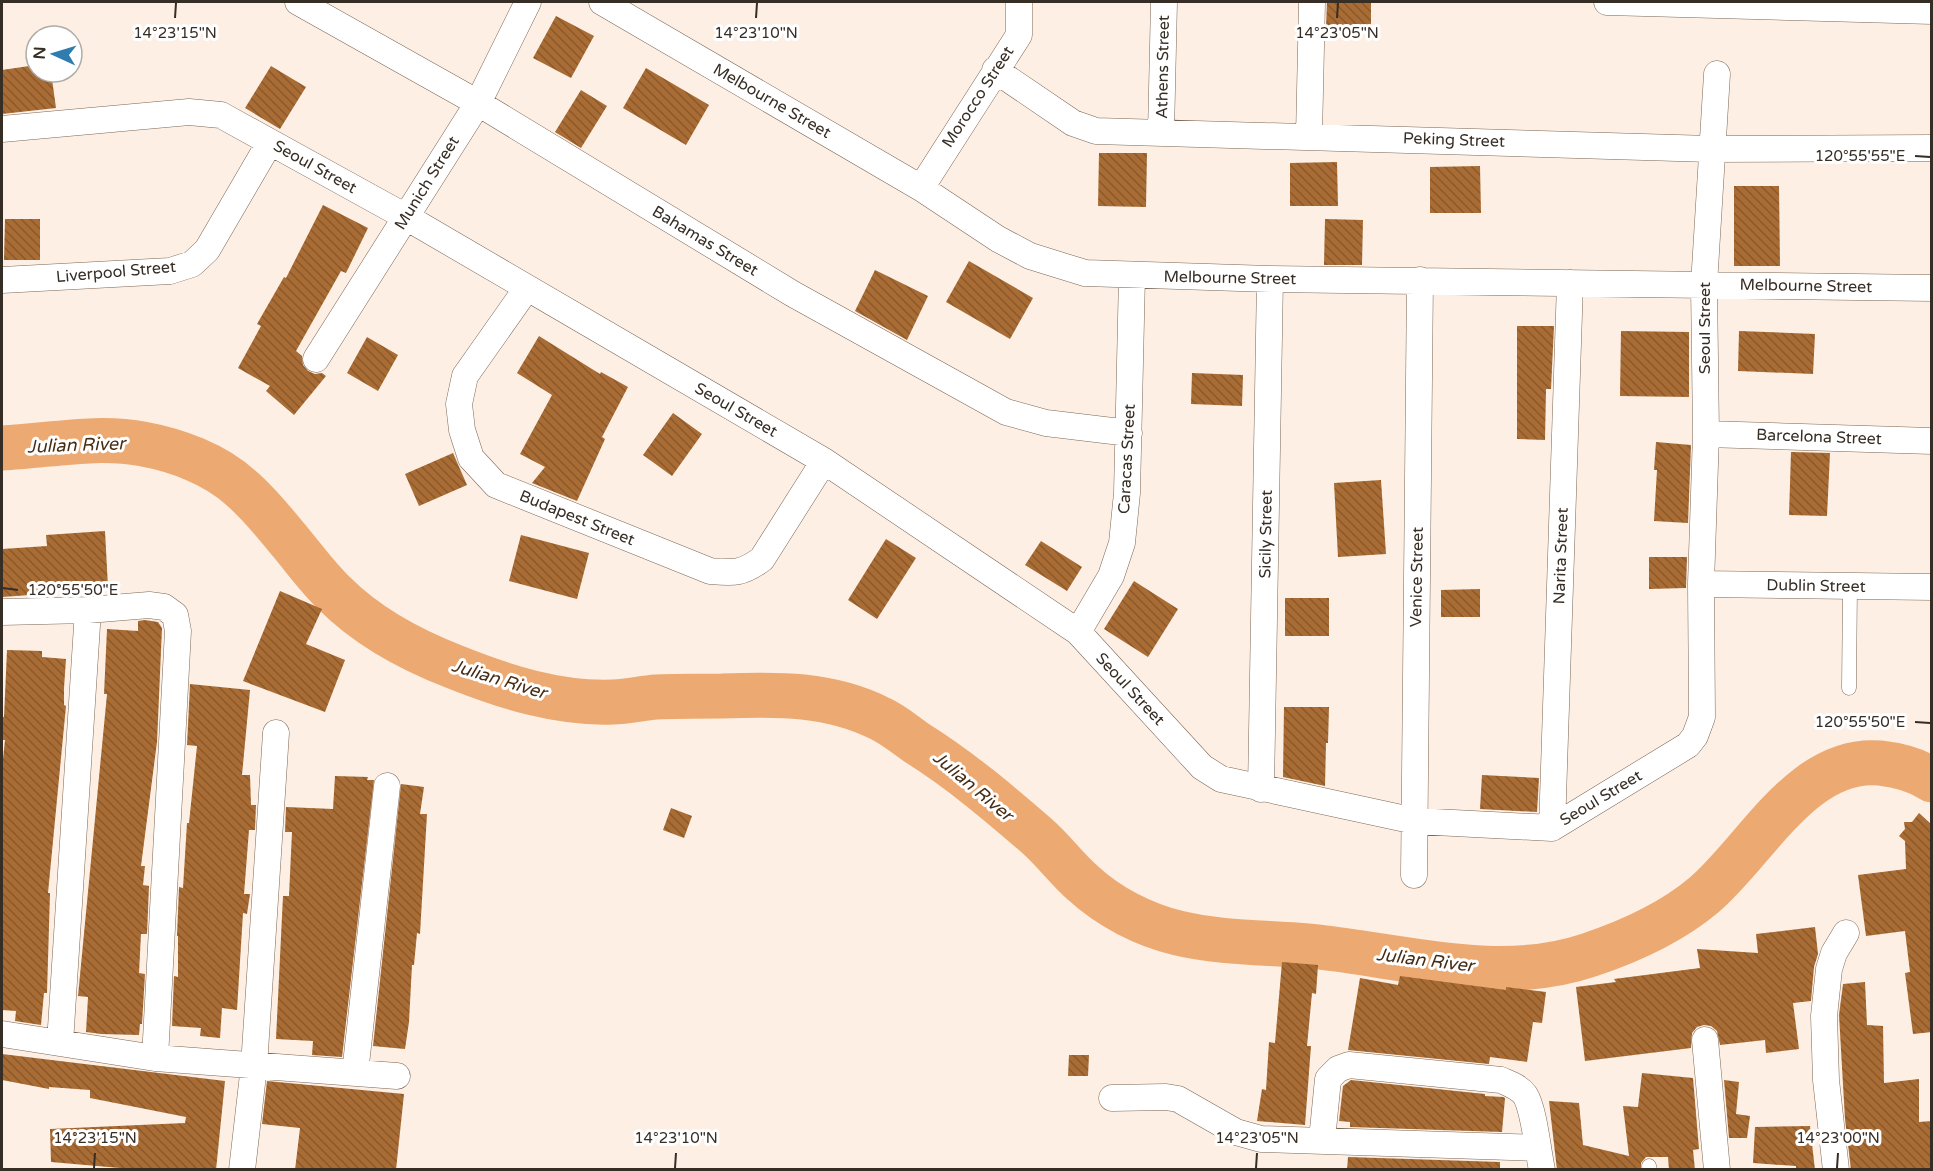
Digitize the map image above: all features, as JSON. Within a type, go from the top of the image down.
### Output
[{"type":"street","name":"Bahamas Street","points":[[298,2],[478,103],[793,294],[1006,412],[1046,423],[1129,433]]},
{"type":"street","name":"Munich Street","points":[[316,359],[478,103],[528,2]]},
{"type":"street","name":"Melbourne Street","points":[[602,2],[921,188],[998,239],[1030,256],[1085,273],[1270,279],[1932,288]]},
{"type":"street","name":"Morocco Street","points":[[921,188],[1018,34],[1019,2]]},
{"type":"street","name":"Athens Street","points":[[1161,133],[1164,2]]},
{"type":"street","points":[[1309,136],[1312,2]]},
{"type":"street","points":[[1607,2],[1932,11]]},
{"type":"street","name":"Peking Street","points":[[995,70],[1073,123],[1096,131],[1711,149],[1932,148]]},
{"type":"street","name":"Seoul Street","points":[[2,129],[189,112],[221,115],[406,217],[824,461],[1078,632],[1202,767],[1221,780],[1415,821],[1552,828],[1688,745],[1695,736],[1702,717],[1701,584],[1706,434],[1704,285],[1717,74]]},
{"type":"street","name":"Liverpool Street","points":[[2,280],[170,271],[192,264],[207,250],[270,142]]},
{"type":"street","name":"Caracas Street","points":[[1078,632],[1111,576],[1122,543],[1127,493],[1132,276]]},
{"type":"street","name":"Sicily Street","points":[[1261,789],[1270,279]]},
{"type":"street","name":"Venice Street","points":[[1414,874],[1420,280]]},
{"type":"street","name":"Narita Street","points":[[1552,828],[1570,283]]},
{"type":"street","name":"Budapest Street","points":[[527,288],[465,376],[459,404],[462,430],[471,458],[496,484],[710,571],[733,573],[747,570],[762,559],[824,461]]},
{"type":"street","name":"Barcelona Street","points":[[1706,434],[1932,441]]},
{"type":"street","name":"Dublin Street","points":[[1701,584],[1932,587]]},
{"type":"street","points":[[2,612],[88,610],[149,605],[164,607],[175,615],[178,631],[155,1058]]},
{"type":"street","points":[[60,1043],[88,610]]},
{"type":"street","points":[[242,1170],[254,1066],[276,733]]},
{"type":"street","points":[[355,1073],[387,786]]},
{"type":"street","points":[[1836,1170],[1826,1080],[1824,1016],[1829,969],[1834,953],[1846,933]]},
{"type":"street","points":[[2,1035],[155,1058],[397,1076]]},
{"type":"street","points":[[1705,1041],[1718,1170]]},
{"type":"street","points":[[1112,1098],[1166,1097],[1178,1099],[1236,1132],[1261,1139],[1322,1140],[1540,1159],[1531,1112],[1525,1096],[1515,1086],[1501,1080],[1349,1065],[1338,1069],[1328,1079],[1322,1140]]},
{"type":"lane","points":[[1849,688],[1850,586]]},
{"type":"building","points":[[1327,2],[1371,2],[1371,26],[1326,27]]},
{"type":"building","points":[[556,16],[594,36],[571,78],[533,58]]},
{"type":"building","points":[[271,66],[306,87],[280,129],[245,108]]},
{"type":"building","points":[[24,67],[24,84],[53,84],[56,108],[2,114],[2,70]]},
{"type":"building","points":[[646,68],[709,105],[686,145],[623,108]]},
{"type":"building","points":[[581,90],[607,106],[581,148],[555,132]]},
{"type":"building","points":[[1099,153],[1147,153],[1146,207],[1098,206]]},
{"type":"building","points":[[1337,162],[1338,206],[1290,206],[1290,163]]},
{"type":"building","points":[[1480,166],[1481,213],[1430,213],[1430,167]]},
{"type":"building","points":[[1734,186],[1779,186],[1780,266],[1734,266]]},
{"type":"building","points":[[323,205],[368,228],[346,273],[341,271],[296,351],[302,356],[303,365],[308,371],[315,374],[322,373],[326,376],[294,415],[266,391],[270,386],[238,368],[261,326],[257,324],[284,277],[286,278]]},
{"type":"building","points":[[5,219],[40,219],[40,260],[4,260]]},
{"type":"building","points":[[1325,219],[1363,220],[1362,265],[1324,265]]},
{"type":"building","points":[[969,261],[1033,298],[1010,339],[946,302]]},
{"type":"building","points":[[875,270],[928,296],[907,340],[855,311]]},
{"type":"building","points":[[1517,326],[1554,326],[1551,389],[1546,389],[1545,440],[1517,439]]},
{"type":"building","points":[[1621,331],[1689,332],[1689,397],[1620,396]]},
{"type":"building","points":[[1739,331],[1815,334],[1813,374],[1738,371]]},
{"type":"building","points":[[539,336],[600,374],[601,372],[628,387],[602,437],[605,439],[577,501],[532,483],[545,467],[520,454],[552,395],[517,373]]},
{"type":"building","points":[[367,337],[398,355],[378,391],[347,373]]},
{"type":"building","points":[[1192,373],[1243,375],[1242,406],[1191,404]]},
{"type":"building","points":[[673,413],[702,434],[672,476],[643,455]]},
{"type":"building","points":[[1656,442],[1691,445],[1688,523],[1654,521]]},
{"type":"building","points":[[1791,452],[1830,453],[1827,516],[1789,515]]},
{"type":"building","points":[[453,453],[467,485],[419,506],[405,474]]},
{"type":"building","points":[[1381,480],[1386,554],[1338,557],[1334,483]]},
{"type":"building","points":[[105,531],[108,587],[44,591],[44,594],[2,597],[2,549],[47,546],[46,535]]},
{"type":"building","points":[[521,535],[589,553],[577,599],[509,581]]},
{"type":"building","points":[[886,539],[916,558],[877,619],[848,600]]},
{"type":"building","points":[[1041,541],[1082,567],[1067,591],[1025,565]]},
{"type":"building","points":[[1649,557],[1687,557],[1686,588],[1649,589]]},
{"type":"building","points":[[1134,581],[1178,609],[1148,657],[1104,629]]},
{"type":"building","points":[[1480,589],[1480,617],[1441,617],[1441,590]]},
{"type":"building","points":[[280,591],[322,609],[306,644],[345,660],[325,712],[243,681]]},
{"type":"building","points":[[1285,598],[1329,598],[1329,636],[1285,636]]},
{"type":"building","points":[[138,621],[158,622],[162,628],[157,742],[141,866],[145,866],[143,885],[149,886],[147,934],[141,934],[139,973],[145,974],[142,1024],[140,1024],[139,1035],[101,1034],[86,1032],[88,997],[78,996],[107,694],[104,694],[107,629],[138,631]]},
{"type":"building","points":[[7,650],[42,651],[42,657],[66,659],[64,705],[66,706],[48,893],[50,893],[47,993],[44,993],[41,1025],[15,1021],[16,1011],[2,1010],[2,768],[5,740],[2,740],[2,717],[4,717]]},
{"type":"building","points":[[190,684],[250,690],[242,775],[250,775],[251,805],[256,805],[255,830],[249,830],[244,894],[250,894],[247,914],[243,913],[237,1010],[222,1008],[220,1038],[200,1036],[201,1028],[172,1026],[174,976],[178,977],[179,887],[183,888],[187,823],[189,823],[197,746],[187,745]]},
{"type":"building","points":[[1284,707],[1329,707],[1325,786],[1283,777]]},
{"type":"building","points":[[1482,775],[1539,778],[1537,812],[1480,809]]},
{"type":"building","points":[[335,776],[368,777],[367,780],[374,780],[342,1057],[312,1055],[313,1041],[276,1039],[283,896],[289,896],[292,832],[285,832],[286,807],[333,809]]},
{"type":"building","points":[[401,784],[424,787],[420,814],[427,814],[420,934],[417,933],[414,965],[412,965],[405,1049],[373,1046]]},
{"type":"building","points":[[671,808],[692,816],[684,838],[663,830]]},
{"type":"building","points":[[1919,813],[1932,825],[1932,1032],[1913,1034],[1905,973],[1910,972],[1905,931],[1866,936],[1858,875],[1906,869],[1905,841],[1899,836],[1905,829],[1904,822],[1912,822]]},
{"type":"building","points":[[1815,927],[1818,954],[1814,967],[1811,1001],[1793,1003],[1799,1049],[1766,1053],[1765,1040],[1720,1045],[1717,1031],[1711,1026],[1704,1025],[1697,1027],[1692,1033],[1691,1048],[1585,1061],[1576,987],[1616,982],[1614,979],[1700,968],[1697,949],[1758,953],[1756,934]]},
{"type":"building","points":[[1282,962],[1318,965],[1316,994],[1312,993],[1307,1046],[1311,1046],[1305,1125],[1257,1121],[1262,1089],[1266,1090],[1269,1042],[1275,1043]]},
{"type":"building","points":[[1400,976],[1506,990],[1506,987],[1546,992],[1542,1023],[1533,1022],[1527,1062],[1490,1057],[1489,1064],[1348,1050],[1360,978],[1398,985]]},
{"type":"building","points":[[1865,982],[1867,1025],[1883,1026],[1884,1083],[1919,1079],[1919,1122],[1932,1121],[1932,1170],[1851,1170],[1845,1119],[1839,1015],[1843,984]]},
{"type":"building","points":[[2,1054],[225,1081],[216,1170],[120,1170],[120,1168],[51,1162],[50,1129],[185,1123],[186,1117],[90,1098],[90,1090],[49,1087],[49,1089],[2,1080]]},
{"type":"building","points":[[1069,1055],[1089,1055],[1088,1076],[1068,1076]]},
{"type":"building","points":[[1642,1073],[1693,1078],[1699,1149],[1693,1150],[1695,1170],[1669,1170],[1668,1157],[1646,1157],[1641,1163],[1641,1170],[1557,1170],[1549,1101],[1579,1103],[1583,1145],[1629,1156],[1623,1106],[1638,1107]]},
{"type":"building","points":[[1351,1080],[1503,1097],[1505,1098],[1502,1132],[1350,1127],[1350,1122],[1339,1121],[1343,1086]]},
{"type":"building","points":[[1724,1080],[1739,1082],[1736,1114],[1750,1116],[1747,1138],[1729,1138]]},
{"type":"building","points":[[267,1081],[404,1094],[396,1170],[295,1170],[300,1128],[262,1124]]},
{"type":"building","points":[[1810,1126],[1815,1170],[1796,1170],[1796,1166],[1753,1163],[1755,1127]]},
{"type":"building","points":[[1348,1157],[1500,1162],[1500,1170],[1347,1170]]},
{"type":"waterway","name":"Julian River","points":[[2,448],[108,441],[143,444],[195,459],[231,479],[255,501],[324,582],[361,617],[422,653],[512,687],[552,697],[592,702],[619,702],[664,697],[763,695],[823,700],[862,710],[890,724],[979,787],[1037,836],[1077,878],[1104,900],[1152,925],[1195,937],[1319,947],[1454,966],[1522,968],[1556,964],[1619,944],[1664,922],[1691,905],[1723,876],[1782,810],[1804,790],[1827,774],[1852,765],[1880,763],[1907,768],[1932,780]]}]
